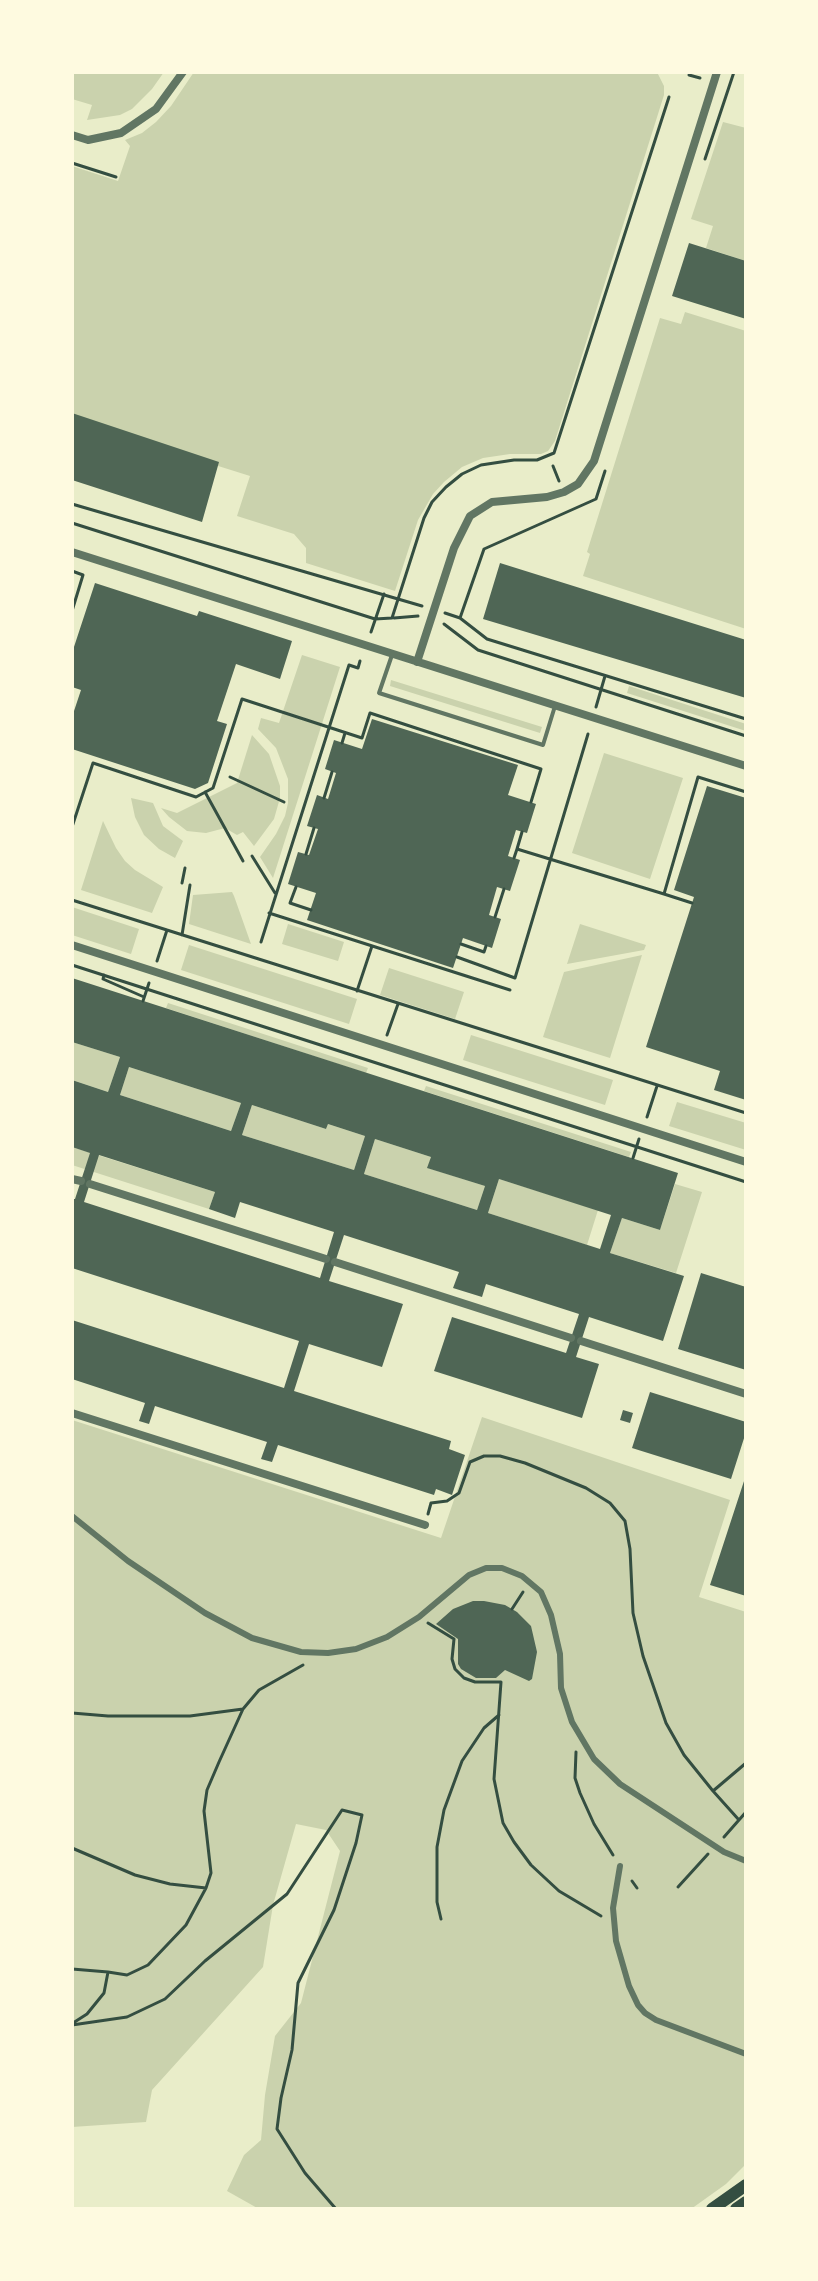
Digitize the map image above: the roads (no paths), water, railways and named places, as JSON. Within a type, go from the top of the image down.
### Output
[{"type":"main road","points":[[712,2209],[746,2185]]},
{"type":"main road","points":[[736,2209],[746,2202]]},
{"type":"street","points":[[72,135],[88,140],[121,133],[156,109],[183,72]]},
{"type":"street","points":[[417,662],[454,548],[470,516],[492,502],[547,497],[564,492],[578,484],[594,461],[717,72]]},
{"type":"street","points":[[72,552],[746,766]]},
{"type":"street","points":[[72,945],[746,1162]]},
{"type":"street","points":[[81,1181],[571,1338]]},
{"type":"street","points":[[581,1341],[746,1394]]},
{"type":"street","points":[[72,1413],[425,1525]]},
{"type":"street","points":[[72,1516],[128,1561],[205,1613],[282,1648],[328,1653],[356,1649],[387,1637],[419,1617],[469,1575],[486,1568],[512,1571],[530,1581],[541,1592],[551,1615],[560,1654],[561,1688],[579,1737],[594,1759],[620,1784],[724,1852],[746,1861]]},
{"type":"street","points":[[620,1866],[614,1922],[629,1986],[645,2013],[746,2054]]},
{"type":"lane","points":[[393,654],[379,693],[453,717],[543,745],[555,706]]}]
